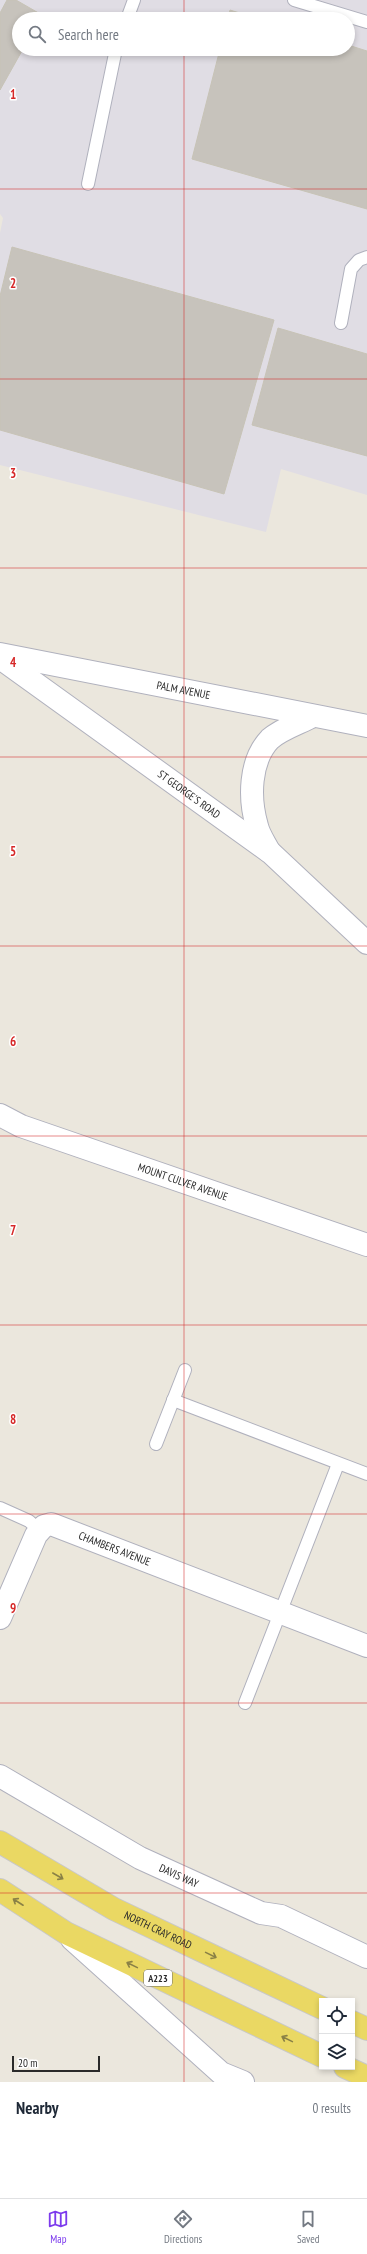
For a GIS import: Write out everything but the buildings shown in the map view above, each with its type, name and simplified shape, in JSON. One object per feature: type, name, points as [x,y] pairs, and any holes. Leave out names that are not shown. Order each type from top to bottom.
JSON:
[{"type":"main road","name":"NORTH CRAY ROAD","points":[[0,1842],[114,1909],[319,2007]]},
{"type":"main road","name":"A223","points":[[0,1890],[66,1933],[319,2055]]},
{"type":"main road","points":[[355,2023],[367,2029]]},
{"type":"main road","points":[[352,2070],[367,2077]]},
{"type":"street","name":"PALM AVENUE","points":[[0,654],[367,726]]},
{"type":"street","name":"ST GEORGE'S ROAD","points":[[0,658],[271,853],[367,943]]},
{"type":"street","points":[[271,853],[257,827],[251,793],[254,771],[261,751],[271,738],[313,716]]},
{"type":"street","name":"MOUNT CULVER AVENUE","points":[[0,1115],[21,1126],[367,1245]]},
{"type":"street","name":"CHAMBERS AVENUE","points":[[39,1530],[44,1526],[57,1526],[280,1611],[367,1646]]},
{"type":"street","points":[[0,1618],[39,1530]]},
{"type":"street","name":"DAVIS WAY","points":[[0,1776],[140,1858],[261,1913],[281,1916],[367,1957]]},
{"type":"street","points":[[66,1933],[221,2073],[244,2082]]},
{"type":"lane","points":[[130,12],[134,0]]},
{"type":"lane","points":[[294,0],[334,12]]},
{"type":"lane","points":[[355,18],[367,22]]},
{"type":"lane","points":[[88,184],[115,56]]},
{"type":"lane","points":[[341,323],[351,269],[359,260],[367,257]]},
{"type":"lane","points":[[156,1444],[185,1370]]},
{"type":"lane","points":[[173,1400],[367,1474]]},
{"type":"lane","points":[[245,1703],[338,1464]]},
{"type":"lane","points":[[0,1508],[29,1521],[39,1530]]},
{"type":"shaded area","points":[[0,0],[367,0],[367,495],[281,469],[266,532],[0,465],[0,233],[3,218],[0,214]]}]
